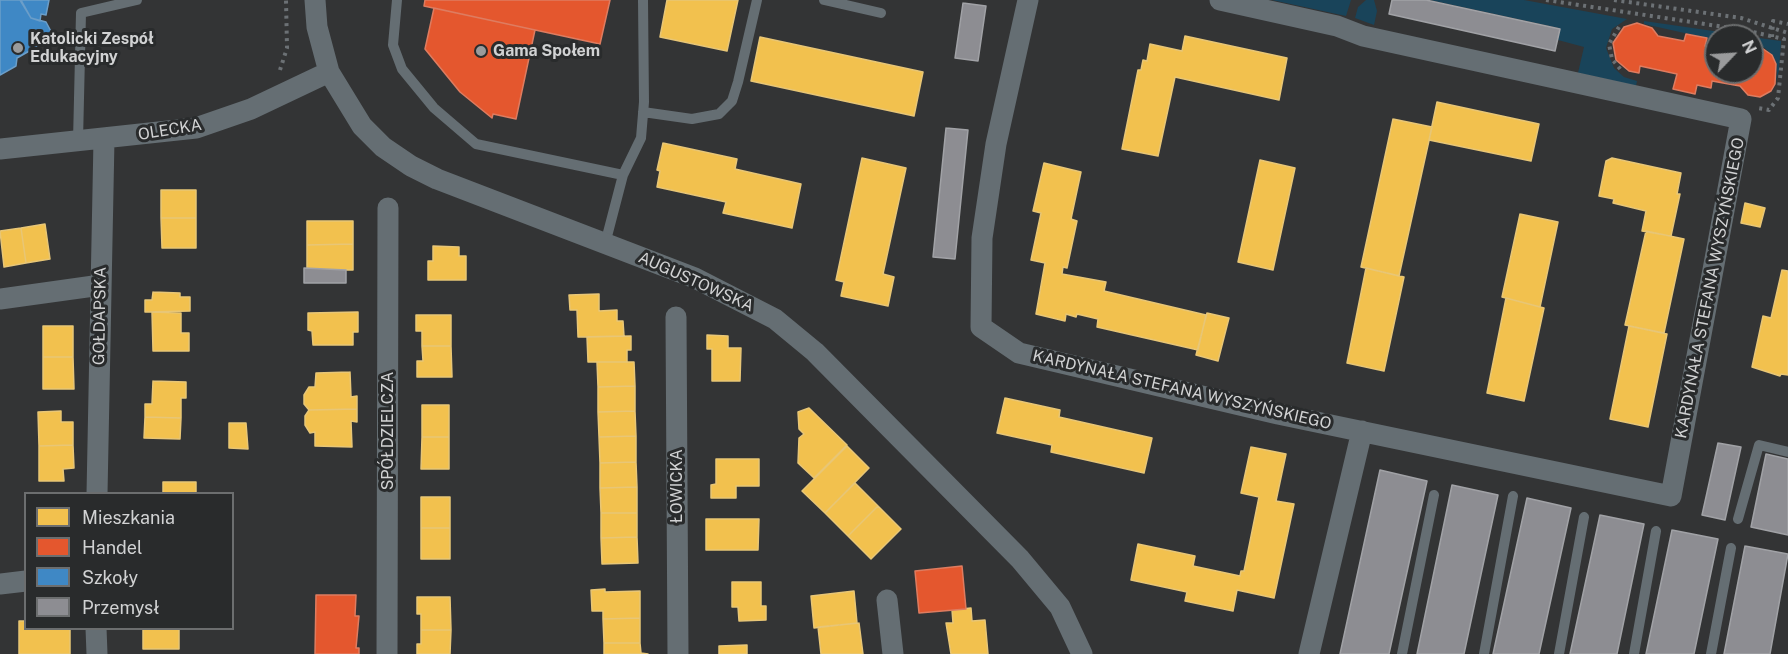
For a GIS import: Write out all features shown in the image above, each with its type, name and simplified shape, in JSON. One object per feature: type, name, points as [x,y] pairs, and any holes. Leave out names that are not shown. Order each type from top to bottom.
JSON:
[{"type":"street","name":"AUGUSTOWSKA","points":[[315,0],[317,27],[329,72],[362,126],[383,147],[411,166],[437,179],[735,296],[775,319],[815,352],[1020,558],[1060,607],[1082,654]]},
{"type":"street","name":"KARDYNAŁA STEFANA WYSZYŃSKIEGO","points":[[1028,0],[996,144],[982,238],[981,327],[1019,353],[1362,431],[1671,496],[1741,119],[1363,36],[1337,26],[1220,0]]},
{"type":"street","name":"OLECKA","points":[[0,149],[196,128],[252,109],[329,72]]},
{"type":"street","name":"GOŁDAPSKA","points":[[97,492],[104,139]]},
{"type":"street","name":"SPÓŁDZIELCZA","points":[[387,654],[388,208]]},
{"type":"street","points":[[0,299],[101,285]]},
{"type":"street","name":"ŁOWICKA","points":[[676,317],[678,654]]},
{"type":"street","points":[[1309,654],[1362,431]]},
{"type":"street","points":[[0,584],[24,582]]},
{"type":"street","points":[[887,600],[892,654]]},
{"type":"street","points":[[96,630],[97,654]]},
{"type":"lane","points":[[78,141],[81,13],[137,0]]},
{"type":"lane","points":[[397,0],[393,45],[402,69],[434,108],[476,144],[623,175]]},
{"type":"lane","points":[[606,244],[623,175],[641,138],[643,0]]},
{"type":"lane","points":[[643,112],[692,118],[719,114],[732,101],[758,0]]},
{"type":"lane","points":[[824,0],[881,13]]},
{"type":"lane","points":[[1738,519],[1759,445],[1788,452]]},
{"type":"lane","points":[[1402,654],[1434,495]]},
{"type":"lane","points":[[1484,654],[1513,496]]},
{"type":"lane","points":[[1559,654],[1584,517]]},
{"type":"lane","points":[[1634,654],[1656,531]]},
{"type":"lane","points":[[1712,654],[1731,548]]},
{"type":"path","points":[[273,75],[280,70],[285,57],[286,0]]},
{"type":"path","points":[[1546,0],[1744,30],[1784,39],[1778,98],[1769,110],[1757,108]]},
{"type":"path","points":[[1614,0],[1741,18],[1788,33]]},
{"type":"path","points":[[1772,37],[1773,21],[1788,24]]},
{"type":"path","points":[[1619,27],[1611,38],[1609,52],[1616,66],[1625,74]]},
{"type":"shaded area","points":[[1272,0],[1351,0],[1346,16]]},
{"type":"shaded area","points":[[1366,0],[1374,0],[1377,11],[1374,25],[1355,18],[1358,7]]},
{"type":"shaded area","points":[[1430,0],[1524,0],[1627,19],[1612,29],[1606,48],[1614,68],[1624,77],[1637,81],[1636,86],[1578,73],[1584,47],[1558,40],[1559,28]]},
{"type":"shaded area","points":[[1644,21],[1704,30],[1704,37],[1644,24]]},
{"type":"shaded area","points":[[1764,39],[1781,41],[1779,71],[1775,84],[1777,73],[1772,55],[1765,48]]},
{"type":"building: Mieszkania","points":[[667,0],[738,0],[727,51],[660,37]]},
{"type":"building: Mieszkania","points":[[1185,36],[1287,58],[1279,100],[1175,77],[1158,156],[1122,149],[1138,70],[1141,70],[1143,60],[1147,61],[1150,44],[1182,51]]},
{"type":"building: Mieszkania","points":[[760,37],[923,72],[914,116],[751,81]]},
{"type":"building: Mieszkania","points":[[1437,102],[1539,124],[1531,161],[1429,140]]},
{"type":"building: Mieszkania","points":[[1393,119],[1432,127],[1399,276],[1361,267]]},
{"type":"building: Mieszkania","points":[[663,143],[737,159],[735,169],[801,184],[792,228],[723,213],[726,202],[657,187],[660,171],[657,170]]},
{"type":"building: Mieszkania","points":[[862,158],[906,168],[883,274],[894,277],[888,306],[841,296],[844,282],[836,280]]},
{"type":"building: Mieszkania","points":[[1612,158],[1681,173],[1677,194],[1680,194],[1671,236],[1642,231],[1646,211],[1613,203],[1614,199],[1599,196],[1606,161]]},
{"type":"building: Mieszkania","points":[[1260,160],[1295,168],[1273,270],[1238,262]]},
{"type":"building: Mieszkania","points":[[1044,163],[1081,172],[1071,219],[1077,221],[1067,268],[1063,267],[1062,274],[1106,282],[1104,291],[1206,315],[1198,350],[1097,327],[1098,319],[1077,314],[1076,317],[1066,314],[1065,321],[1036,314],[1045,263],[1031,260],[1041,213],[1033,211]]},
{"type":"building: Mieszkania","points":[[161,190],[196,190],[196,218],[161,218]]},
{"type":"building: Mieszkania","points":[[1745,203],[1765,208],[1760,227],[1741,223]]},
{"type":"building: Mieszkania","points":[[1520,214],[1558,222],[1540,307],[1502,297]]},
{"type":"building: Mieszkania","points":[[161,218],[196,218],[196,248],[162,248]]},
{"type":"building: Mieszkania","points":[[307,221],[353,221],[353,244],[307,245]]},
{"type":"building: Mieszkania","points":[[45,224],[50,259],[26,263],[21,228]]},
{"type":"building: Mieszkania","points":[[21,228],[26,263],[4,267],[0,231]]},
{"type":"building: Mieszkania","points":[[1646,231],[1684,239],[1664,333],[1625,325]]},
{"type":"building: Mieszkania","points":[[353,244],[353,270],[307,270],[307,245]]},
{"type":"building: Mieszkania","points":[[433,246],[459,247],[459,256],[466,256],[466,280],[428,280],[428,261],[433,261]]},
{"type":"building: Mieszkania","points":[[1366,268],[1404,277],[1384,371],[1347,363]]},
{"type":"building: Mieszkania","points":[[1782,270],[1788,271],[1788,375],[1781,374],[1780,376],[1752,367],[1763,316],[1771,318]]},
{"type":"building: Mieszkania","points":[[153,292],[180,293],[180,297],[190,297],[190,311],[145,312],[145,300],[152,300]]},
{"type":"building: Mieszkania","points":[[599,294],[599,311],[617,310],[617,321],[623,321],[624,336],[578,337],[577,310],[570,310],[569,295]]},
{"type":"building: Mieszkania","points":[[1506,298],[1544,308],[1524,401],[1487,393]]},
{"type":"building: Mieszkania","points":[[152,312],[181,313],[181,333],[189,333],[189,351],[153,351]]},
{"type":"building: Mieszkania","points":[[358,312],[358,332],[353,332],[353,345],[313,345],[312,331],[308,330],[308,313]]},
{"type":"building: Mieszkania","points":[[1207,313],[1229,318],[1218,361],[1196,355]]},
{"type":"building: Mieszkania","points":[[416,315],[451,315],[451,346],[422,346],[422,331],[416,331]]},
{"type":"building: Mieszkania","points":[[43,326],[73,326],[73,357],[43,357]]},
{"type":"building: Mieszkania","points":[[1629,326],[1667,334],[1648,427],[1610,419]]},
{"type":"building: Mieszkania","points":[[707,335],[728,336],[728,348],[741,348],[740,381],[712,381],[712,349],[707,349]]},
{"type":"building: Mieszkania","points":[[631,336],[631,350],[627,350],[627,362],[588,362],[587,337]]},
{"type":"building: Mieszkania","points":[[422,346],[451,346],[452,377],[417,377],[417,361],[423,361]]},
{"type":"building: Mieszkania","points":[[43,357],[73,357],[74,389],[43,389]]},
{"type":"building: Mieszkania","points":[[597,362],[634,362],[635,386],[598,387]]},
{"type":"building: Mieszkania","points":[[350,372],[351,397],[357,396],[357,409],[309,410],[304,404],[304,395],[309,387],[315,387],[316,373]]},
{"type":"building: Mieszkania","points":[[153,381],[186,382],[186,398],[181,398],[181,418],[145,417],[145,404],[152,404]]},
{"type":"building: Mieszkania","points":[[635,386],[635,411],[598,412],[598,387]]},
{"type":"building: Mieszkania","points":[[1005,398],[1060,410],[1059,417],[1152,438],[1144,473],[1051,452],[1052,445],[997,433]]},
{"type":"building: Mieszkania","points":[[422,405],[449,405],[449,437],[422,437]]},
{"type":"building: Mieszkania","points":[[809,408],[847,445],[814,478],[798,463],[799,438],[804,434],[799,429],[798,412]]},
{"type":"building: Mieszkania","points":[[357,409],[357,422],[351,421],[352,447],[315,446],[315,432],[310,433],[305,425],[305,416],[309,410]]},
{"type":"building: Mieszkania","points":[[61,411],[61,422],[73,422],[73,445],[39,446],[38,412]]},
{"type":"building: Mieszkania","points":[[635,411],[636,436],[599,437],[598,412]]},
{"type":"building: Mieszkania","points":[[145,417],[181,418],[180,439],[144,438]]},
{"type":"building: Mieszkania","points":[[229,423],[246,423],[248,449],[229,448]]},
{"type":"building: Mieszkania","points":[[636,436],[636,462],[600,463],[599,437]]},
{"type":"building: Mieszkania","points":[[422,437],[449,437],[449,469],[421,469]]},
{"type":"building: Mieszkania","points":[[73,445],[74,468],[63,469],[64,481],[39,481],[39,446]]},
{"type":"building: Mieszkania","points":[[847,446],[869,468],[825,513],[802,491]]},
{"type":"building: Mieszkania","points":[[1251,447],[1286,454],[1276,501],[1294,504],[1274,598],[1237,590],[1233,611],[1185,601],[1187,592],[1131,580],[1138,544],[1195,556],[1193,566],[1240,576],[1241,571],[1244,571],[1259,497],[1241,493]]},
{"type":"building: Mieszkania","points":[[716,459],[759,459],[759,486],[736,486],[736,498],[711,498],[711,485],[716,484]]},
{"type":"building: Mieszkania","points":[[636,462],[637,487],[600,488],[600,463]]},
{"type":"building: Mieszkania","points":[[163,482],[196,482],[196,492],[163,492]]},
{"type":"building: Mieszkania","points":[[855,483],[878,506],[848,536],[825,513]]},
{"type":"building: Mieszkania","points":[[637,487],[637,513],[601,513],[600,488]]},
{"type":"building: Mieszkania","points":[[421,497],[450,497],[450,528],[421,528]]},
{"type":"building: Mieszkania","points":[[878,506],[901,529],[871,559],[848,536]]},
{"type":"building: Mieszkania","points":[[601,513],[637,513],[637,537],[601,538]]},
{"type":"building: Mieszkania","points":[[706,519],[759,519],[758,550],[706,550]]},
{"type":"building: Mieszkania","points":[[421,528],[450,528],[450,559],[421,559]]},
{"type":"building: Mieszkania","points":[[637,537],[638,563],[602,564],[601,538]]},
{"type":"building: Mieszkania","points":[[732,582],[761,582],[761,606],[766,606],[766,620],[739,621],[738,607],[732,607]]},
{"type":"building: Mieszkania","points":[[605,589],[605,592],[640,591],[640,618],[603,619],[603,611],[592,611],[591,590]]},
{"type":"building: Mieszkania","points":[[854,591],[857,623],[814,628],[811,596]]},
{"type":"building: Mieszkania","points":[[417,597],[450,597],[451,630],[421,630],[421,614],[417,614]]},
{"type":"building: Mieszkania","points":[[971,608],[972,621],[985,620],[988,654],[951,654],[946,623],[953,623],[952,610]]},
{"type":"building: Mieszkania","points":[[640,618],[640,643],[604,643],[603,619]]},
{"type":"building: Mieszkania","points":[[19,621],[24,621],[24,630],[70,630],[70,654],[19,654]]},
{"type":"building: Mieszkania","points":[[859,623],[863,654],[821,654],[818,627]]},
{"type":"building: Mieszkania","points":[[143,630],[179,630],[179,649],[143,649]]},
{"type":"building: Mieszkania","points":[[421,630],[451,630],[450,654],[417,654],[417,644],[421,644]]},
{"type":"building: Mieszkania","points":[[604,643],[640,643],[641,653],[648,654],[604,654]]},
{"type":"building: Mieszkania","points":[[747,645],[747,654],[719,654],[719,646]]},
{"type":"building: Handel","points":[[425,0],[610,0],[600,44],[424,6]]},
{"type":"building: Handel","points":[[434,8],[535,30],[516,119],[493,114],[492,118],[460,92],[425,49]]},
{"type":"building: Handel","points":[[1637,23],[1652,28],[1658,36],[1684,41],[1686,34],[1704,37],[1704,84],[1712,84],[1711,88],[1697,85],[1695,94],[1673,89],[1677,74],[1640,66],[1639,73],[1629,71],[1616,60],[1613,43],[1624,27]]},
{"type":"building: Handel","points":[[1764,50],[1772,55],[1776,64],[1775,84],[1771,91],[1760,97],[1748,95],[1740,86],[1729,84],[1764,84]]},
{"type":"building: Handel","points":[[962,566],[966,609],[919,613],[915,571]]},
{"type":"building: Handel","points":[[316,595],[356,595],[355,616],[359,616],[356,648],[359,648],[359,654],[315,654]]},
{"type":"building: Szkoły","name":"Katolicki Zespół Edukacyjny","points":[[0,0],[20,0],[31,18],[46,22],[54,37],[17,58],[16,66],[0,75]]},
{"type":"building: Szkoły","points":[[21,0],[49,0],[46,15],[41,14],[40,21],[31,18]]},
{"type":"building: Przemysł","points":[[1392,0],[1426,0],[1560,29],[1555,51],[1389,14]]},
{"type":"building: Przemysł","points":[[963,3],[986,6],[978,61],[955,58]]},
{"type":"building: Przemysł","points":[[946,128],[968,130],[955,259],[933,257]]},
{"type":"building: Przemysł","points":[[304,268],[346,270],[346,283],[304,283]]},
{"type":"building: Przemysł","points":[[1718,443],[1741,447],[1725,520],[1702,515]]},
{"type":"building: Przemysł","points":[[1766,454],[1788,459],[1788,535],[1751,527]]},
{"type":"building: Przemysł","points":[[1380,470],[1427,481],[1389,654],[1340,654]]},
{"type":"building: Przemysł","points":[[1452,485],[1498,495],[1464,654],[1417,654]]},
{"type":"building: Przemysł","points":[[1527,498],[1571,508],[1539,654],[1493,654]]},
{"type":"building: Przemysł","points":[[1600,515],[1644,524],[1617,654],[1570,654]]},
{"type":"building: Przemysł","points":[[1672,530],[1718,539],[1694,654],[1646,654]]},
{"type":"building: Przemysł","points":[[1745,546],[1788,554],[1770,654],[1724,654]]},
{"type":"place","name":"Katolicki Zespół Edukacyjny","points":[[18,48]]},
{"type":"place","name":"Gama Społem","points":[[481,51]]}]
